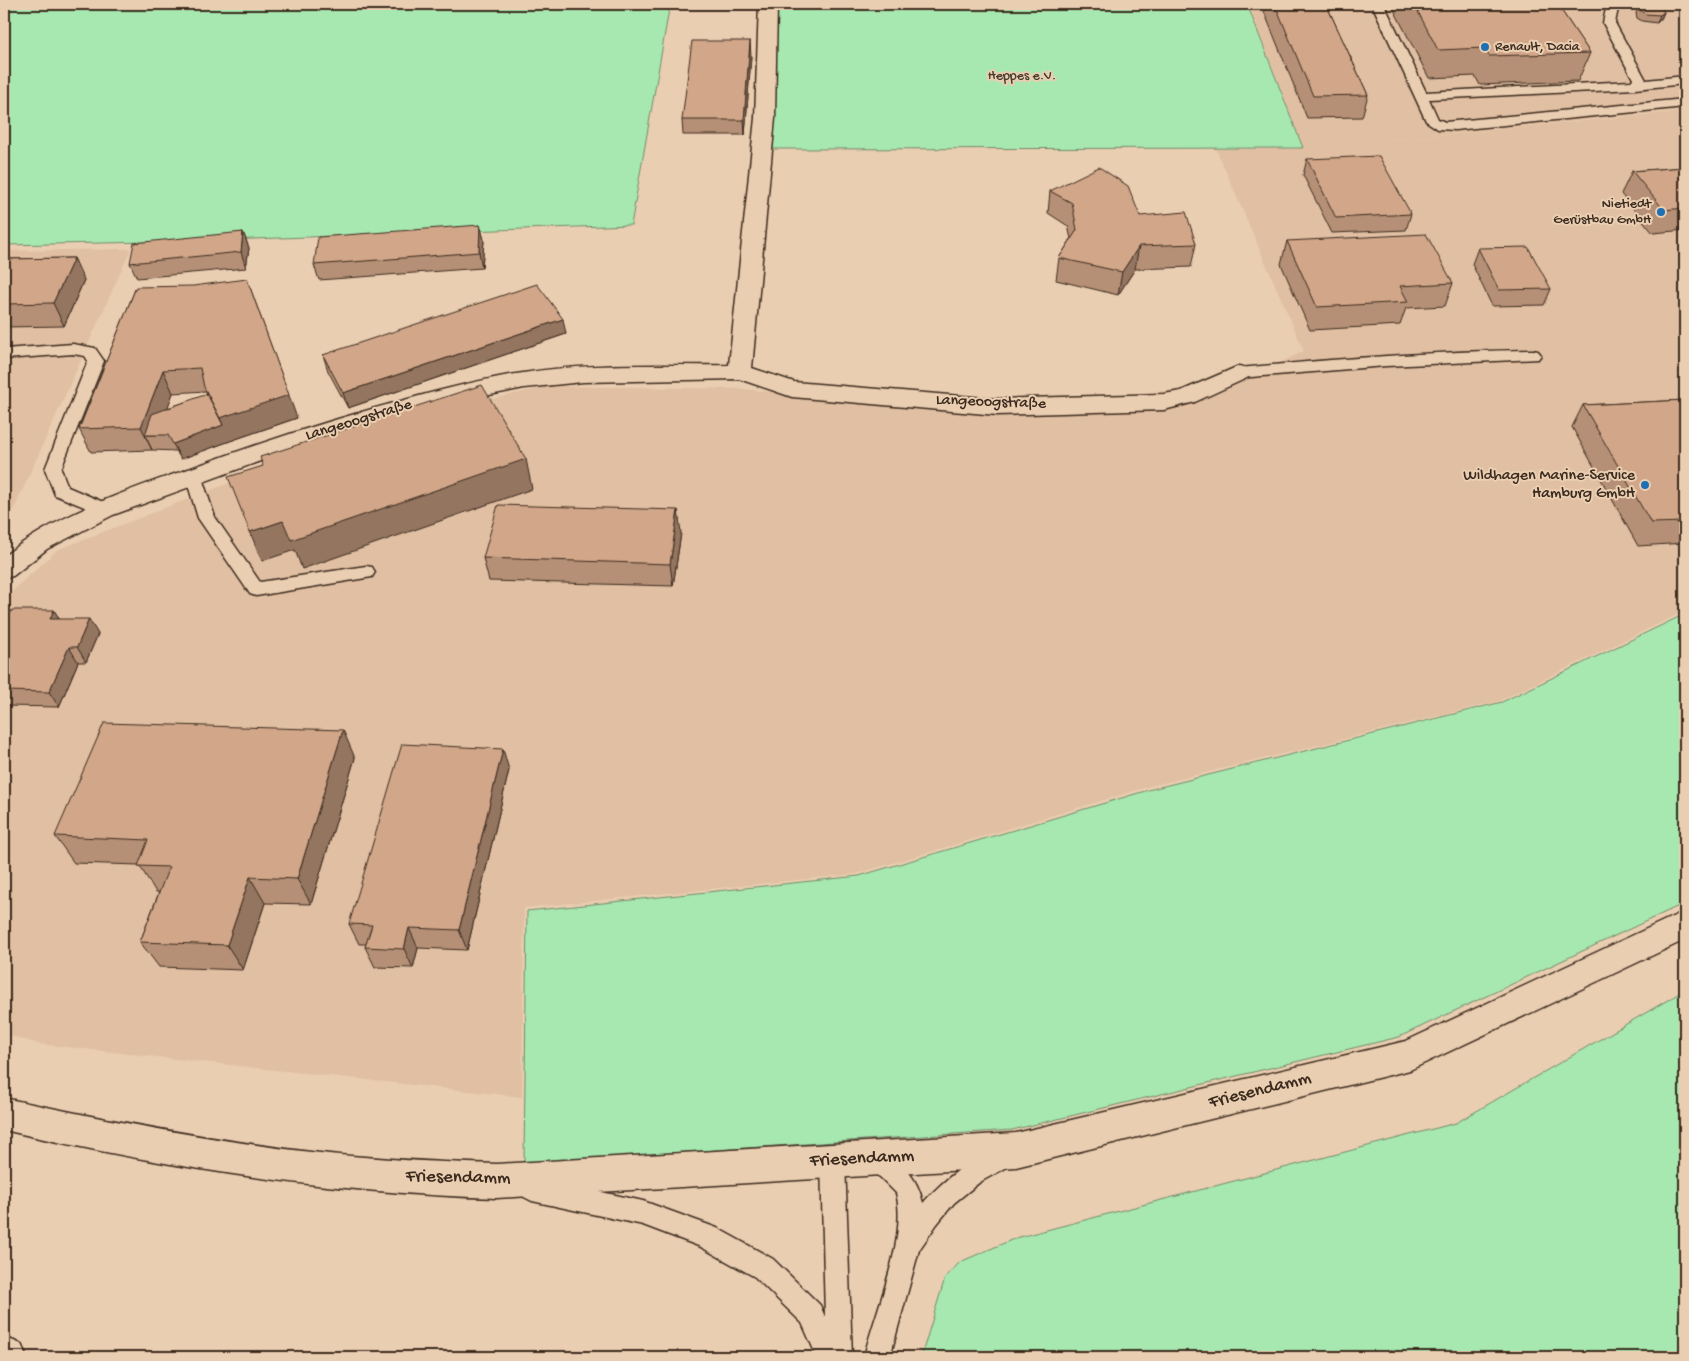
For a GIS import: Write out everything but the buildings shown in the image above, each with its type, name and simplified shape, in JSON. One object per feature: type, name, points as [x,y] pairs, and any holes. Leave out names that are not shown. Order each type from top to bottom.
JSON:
[{"type":"street","points":[[740,372],[764,118],[768,4]]},
{"type":"street","name":"Langeoogstraße","points":[[4,569],[38,543],[104,508],[193,475],[264,450],[376,415],[460,392],[524,380],[583,375],[740,372],[792,389],[997,407],[1164,402],[1187,397],[1239,373]]},
{"type":"street","name":"Friesendamm","points":[[4,1114],[202,1153],[332,1171],[413,1178],[497,1181],[1016,1150],[1410,1055],[1685,925]]},
{"type":"street","points":[[4,1356],[8,1357]]},
{"type":"lane","points":[[1378,4],[1433,121],[1443,126],[1685,103]]},
{"type":"lane","points":[[1613,4],[1609,22],[1640,79],[1635,85]]},
{"type":"lane","points":[[1421,96],[1635,85],[1685,80]]},
{"type":"lane","points":[[4,354],[73,350],[90,352],[96,361],[53,469],[61,491],[104,508]]},
{"type":"lane","points":[[1239,373],[1387,359],[1464,355],[1533,355]]},
{"type":"lane","points":[[193,475],[207,518],[256,589],[366,572]]},
{"type":"lane","points":[[908,1245],[928,1215],[946,1195],[972,1174],[1016,1150]]},
{"type":"lane","points":[[867,1158],[892,1169],[906,1184],[912,1207],[908,1245],[876,1357]]},
{"type":"lane","points":[[833,1161],[839,1357]]},
{"type":"lane","points":[[497,1181],[642,1213],[708,1236],[764,1268],[811,1314],[830,1357]]},
{"type":"shaded area","points":[[1248,4],[1685,4],[1685,110],[1341,145],[1685,111],[1685,611],[1499,701],[1151,786],[856,874],[524,908],[522,1097],[39,1044],[4,1034],[4,599],[57,550],[335,442],[434,412],[549,386],[744,389],[897,406],[992,406],[1175,390],[1245,380],[1304,351],[1216,149],[1304,149]]},
{"type":"shaded area","points":[[131,249],[4,531],[4,251]]},
{"type":"green space","points":[[4,4],[670,4],[631,225],[199,241],[4,245]]},
{"type":"green space","name":"Heppes e.V.","points":[[771,4],[1247,4],[1303,148],[768,149]]},
{"type":"green space","points":[[1685,614],[1685,903],[1399,1037],[1012,1130],[524,1163],[527,911],[859,876],[1152,789],[1502,702]]},
{"type":"green space","points":[[1685,990],[1685,1357],[921,1357],[945,1278],[960,1262],[1016,1238],[1456,1123]]},
{"type":"place","name":"Renault, Dacia","points":[[1485,47]]},
{"type":"place","name":"Nietiedt Gerüstbau GmbH","points":[[1661,212]]},
{"type":"place","name":"Wildhagen Marine-Service Hamburg GmbH","points":[[1645,485]]}]
